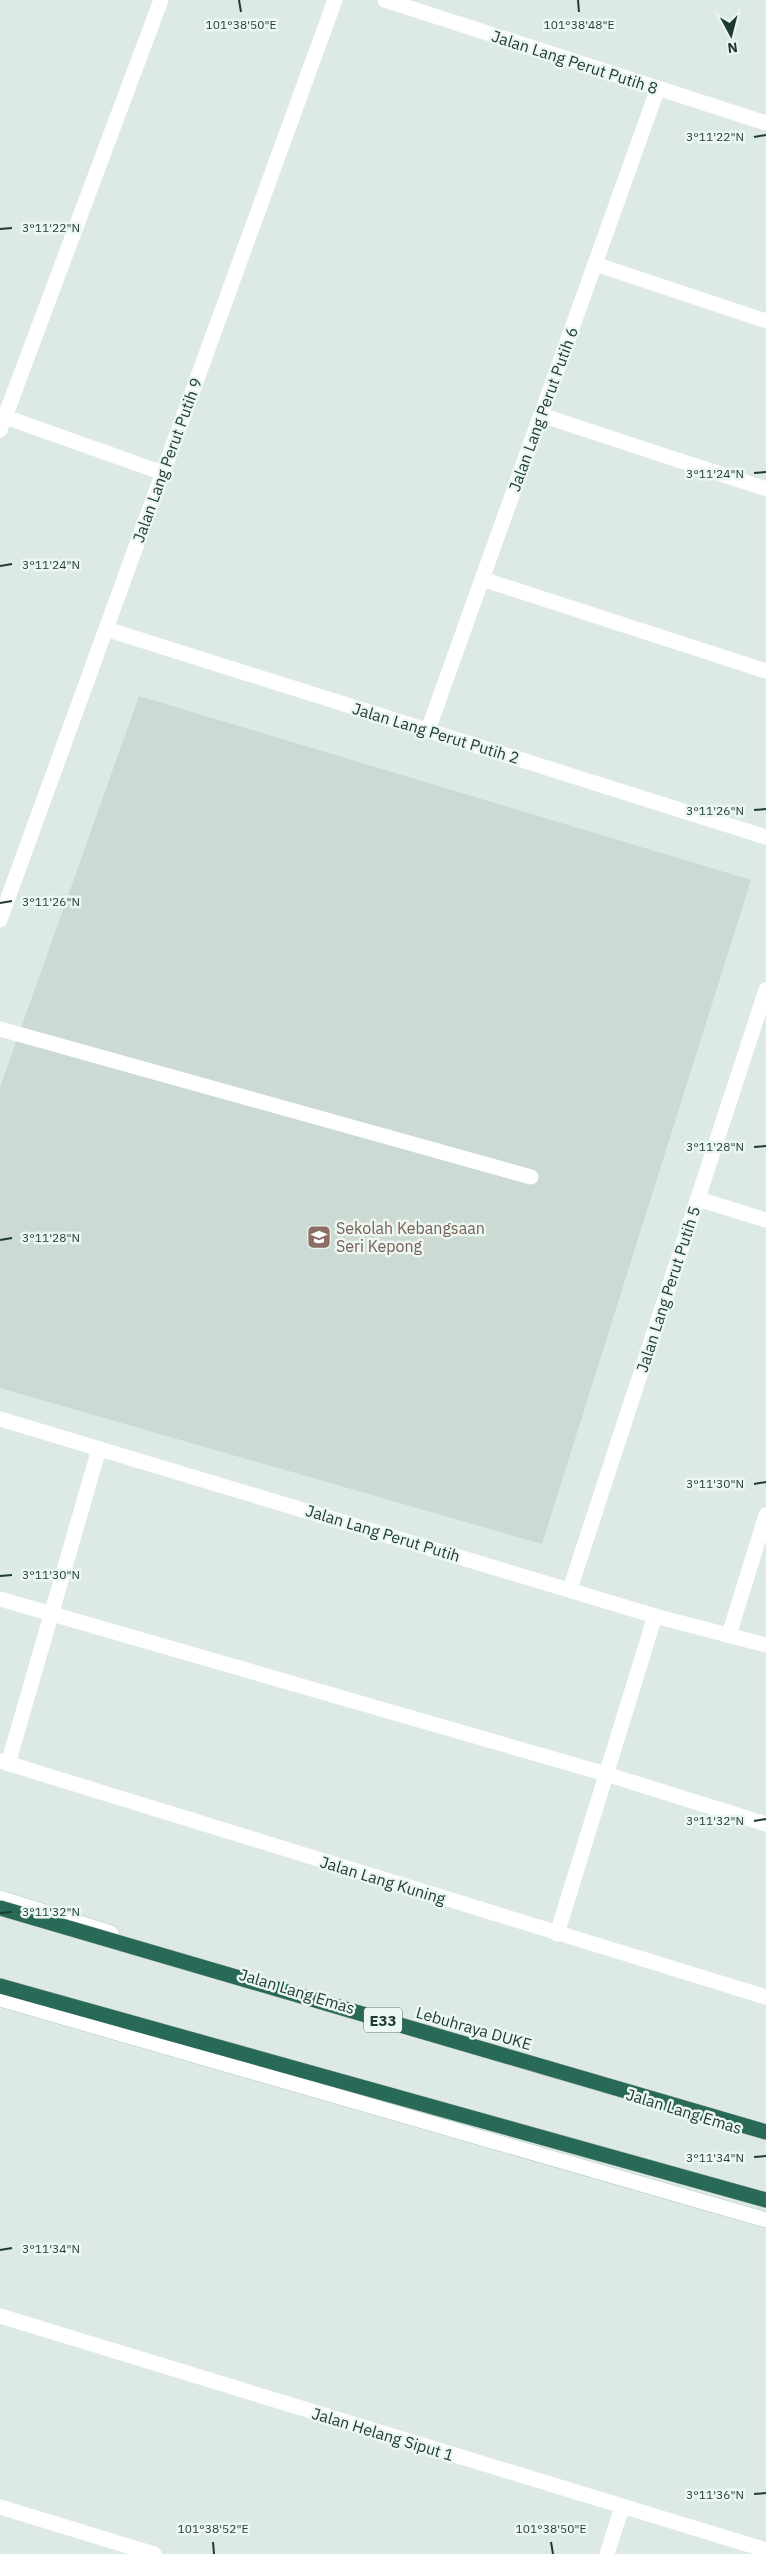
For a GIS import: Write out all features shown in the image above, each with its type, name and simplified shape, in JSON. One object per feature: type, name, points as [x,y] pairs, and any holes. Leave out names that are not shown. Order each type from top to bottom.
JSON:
[{"type":"highway","name":"Lebuhraya DUKE","points":[[0,1908],[766,2132]]},
{"type":"highway","points":[[0,1986],[766,2200]]},
{"type":"street","points":[[161,0],[2,421],[163,473]]},
{"type":"street","name":"Jalan Lang Perut Putih 9","points":[[0,920],[6,887],[106,629],[334,0]]},
{"type":"street","name":"Jalan Lang Perut Putih 8","points":[[385,0],[766,123]]},
{"type":"street","name":"Jalan Lang Perut Putih 6","points":[[428,730],[658,88]]},
{"type":"street","points":[[595,264],[766,321]]},
{"type":"street","points":[[541,415],[766,489]]},
{"type":"street","points":[[482,580],[766,671]]},
{"type":"street","name":"Jalan Lang Perut Putih 2","points":[[106,629],[766,836]]},
{"type":"street","name":"Jalan Lang Perut Putih 5","points":[[570,1589],[766,990]]},
{"type":"street","points":[[0,1029],[531,1177]]},
{"type":"street","points":[[698,1199],[766,1220]]},
{"type":"street","name":"Jalan Lang Perut Putih","points":[[0,1419],[655,1616],[766,1645]]},
{"type":"street","points":[[4,1762],[51,1614],[99,1449]]},
{"type":"street","points":[[729,1635],[766,1515]]},
{"type":"street","points":[[0,1599],[606,1774],[766,1824]]},
{"type":"street","points":[[557,1934],[655,1616]]},
{"type":"street","name":"Jalan Lang Kuning","points":[[4,1762],[766,1997]]},
{"type":"street","name":"Jalan Lang Emas","points":[[0,1898],[766,2137]]},
{"type":"street","points":[[0,1999],[766,2220]]},
{"type":"street","name":"Jalan Helang Siput 1","points":[[0,2316],[766,2550]]},
{"type":"street","points":[[0,2507],[154,2554]]},
{"type":"street","points":[[607,2554],[622,2507]]},
{"type":"shaded area","name":"Sekolah Kebangsaan Seri Kepong","points":[[139,696],[751,880],[542,1544],[0,1388],[0,1087]]},
{"type":"place","name":"Sekolah Kebangsaan Seri Kepong","points":[[319,1237]]}]
